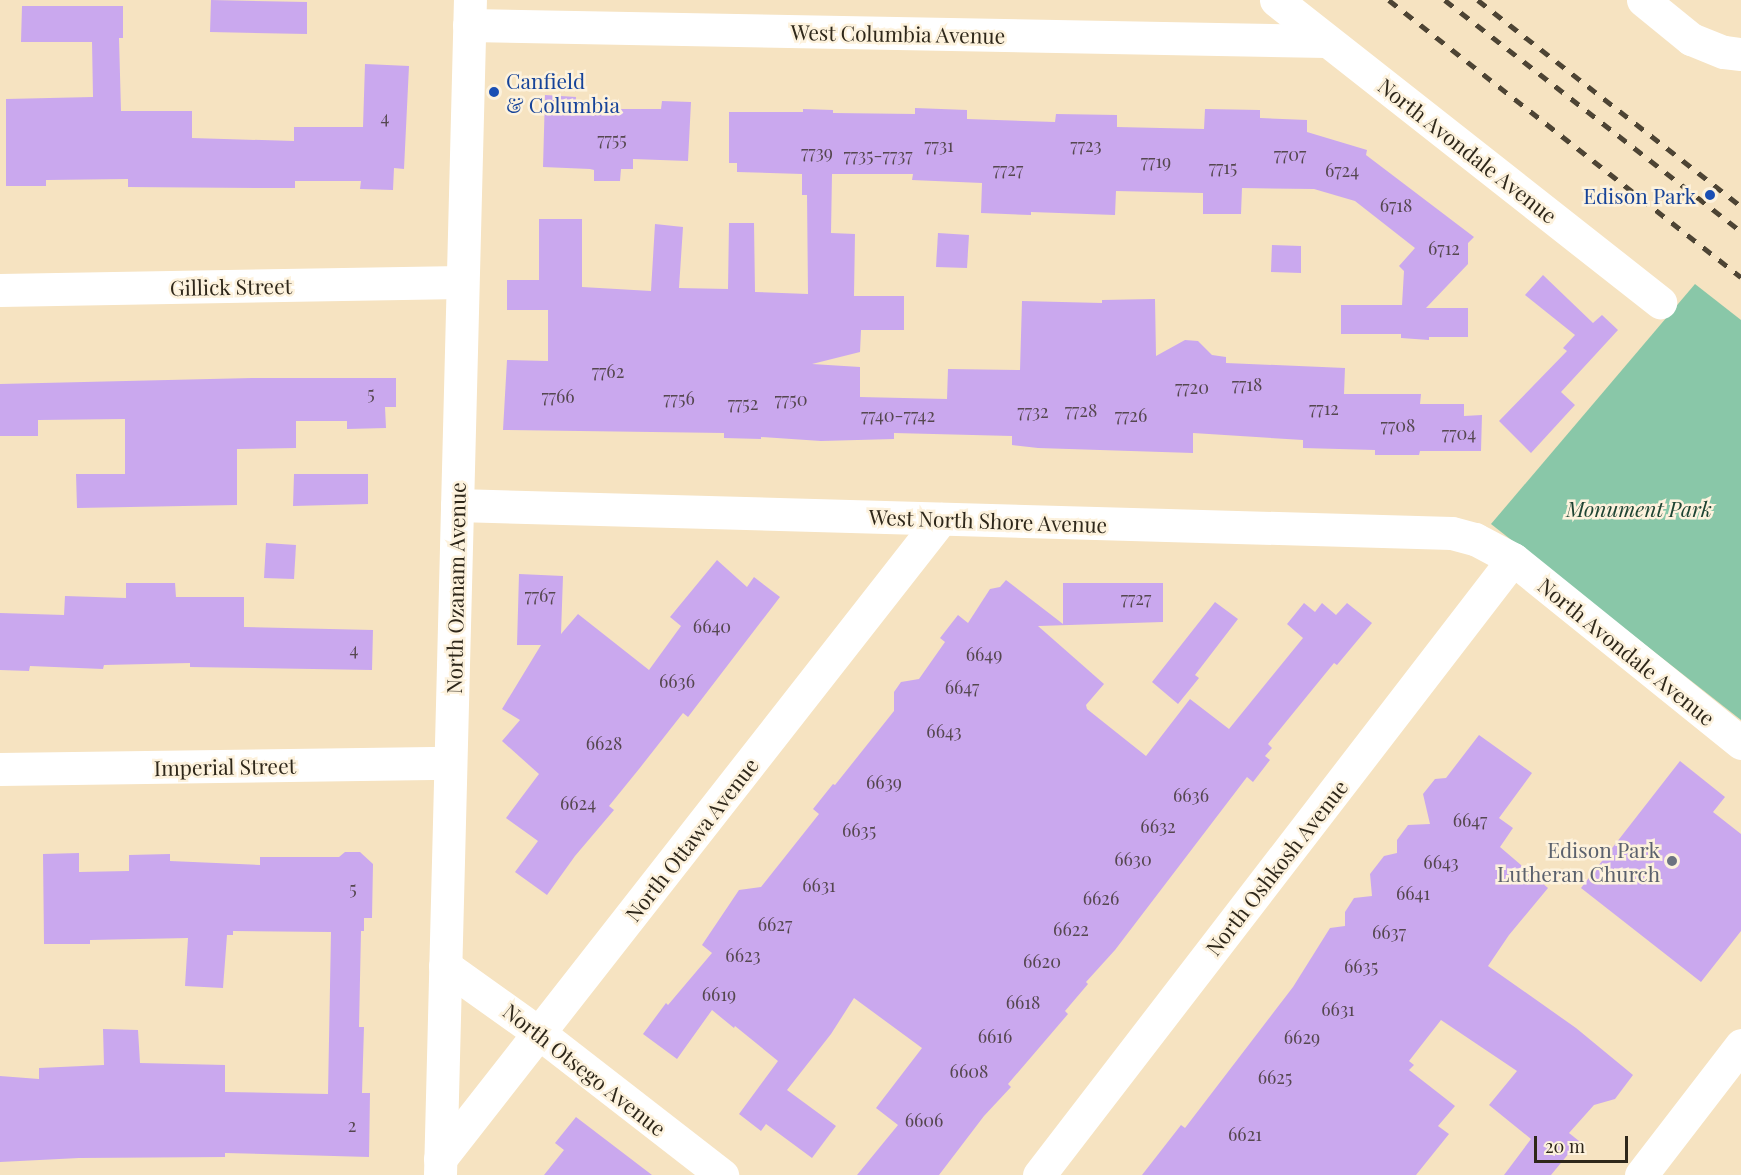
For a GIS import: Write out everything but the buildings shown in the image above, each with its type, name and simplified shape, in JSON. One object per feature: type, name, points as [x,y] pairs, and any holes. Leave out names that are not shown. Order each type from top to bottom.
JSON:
[{"type":"street","name":"North Avondale Avenue","points":[[1276,0],[1660,302]]},
{"type":"street","points":[[1643,0],[1691,39],[1724,52],[1741,54]]},
{"type":"street","name":"West Columbia Avenue","points":[[469,13],[1328,41]]},
{"type":"street","name":"North Ozanam Avenue","points":[[440,1167],[469,13]]},
{"type":"street","name":"Gillick Street","points":[[0,290],[462,282]]},
{"type":"street","name":"West North Shore Avenue","points":[[457,505],[1452,533],[1475,539],[1513,559]]},
{"type":"street","name":"North Ottawa Avenue","points":[[440,1167],[539,1033],[941,519]]},
{"type":"street","name":"North Avondale Avenue","points":[[1513,559],[1741,743]]},
{"type":"street","name":"North Oshkosh Avenue","points":[[1039,1175],[1513,559]]},
{"type":"street","name":"Imperial Street","points":[[0,769],[450,763]]},
{"type":"street","name":"North Otsego Avenue","points":[[445,966],[539,1033],[722,1175]]},
{"type":"street","points":[[1641,1175],[1741,1045]]},
{"type":"green space","name":"Monument Park","points":[[1695,284],[1741,320],[1741,720],[1491,524]]},
{"type":"railway","points":[[1389,0],[1741,277]]},
{"type":"railway","points":[[1445,0],[1741,231]]},
{"type":"railway","points":[[1478,0],[1741,206]]},
{"type":"place","name":"Canfield & Columbia","points":[[494,92]]},
{"type":"place","name":"Edison Park","points":[[1710,195]]},
{"type":"place","name":"Edison Park Lutheran Church","points":[[1672,861]]}]
